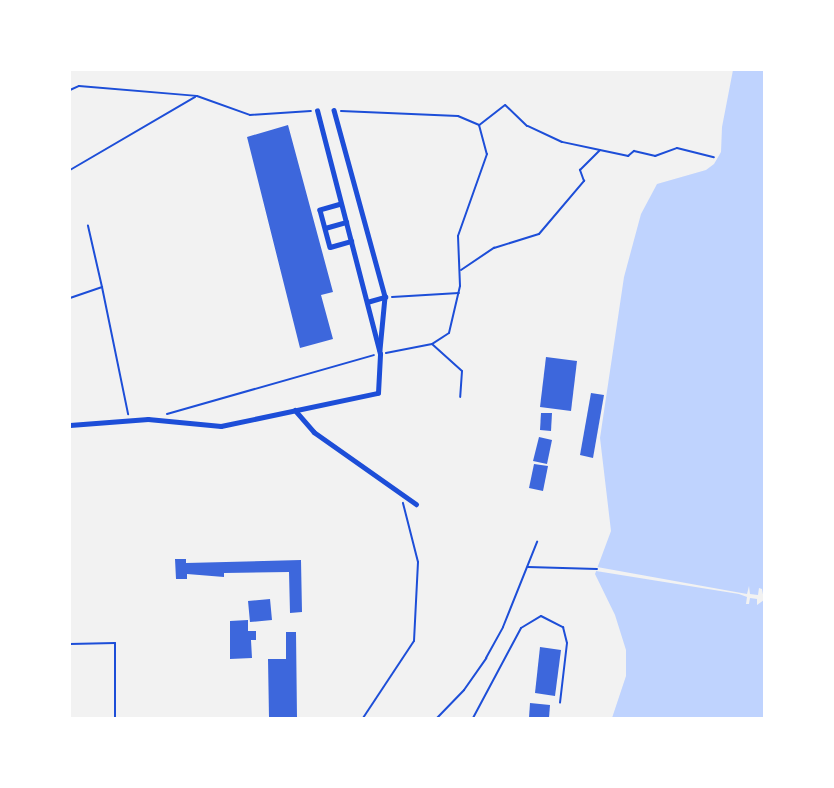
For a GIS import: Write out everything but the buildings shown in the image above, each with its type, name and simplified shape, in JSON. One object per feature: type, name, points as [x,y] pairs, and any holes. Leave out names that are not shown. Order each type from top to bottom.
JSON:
[{"type":"street","points":[[70,425],[148,419],[221,426],[378,393],[385,297],[334,110]]},
{"type":"street","points":[[317,111],[380,354]]},
{"type":"street","points":[[341,204],[320,210],[330,247],[351,241]]},
{"type":"street","points":[[325,228],[346,222]]},
{"type":"street","points":[[367,302],[385,297]]},
{"type":"street","points":[[295,410],[314,432],[416,504]]},
{"type":"lane","points":[[437,718],[464,690],[486,658],[503,627],[537,542]]},
{"type":"lane","points":[[528,567],[597,569]]},
{"type":"lane","points":[[473,718],[521,628],[541,616],[563,627],[567,643],[560,703]]},
{"type":"lane","points":[[70,644],[115,643],[115,718]]},
{"type":"path","points":[[70,90],[79,86],[197,96],[250,115],[288,110],[317,111]]},
{"type":"path","points":[[70,170],[197,96]]},
{"type":"path","points":[[479,125],[505,105],[527,126],[562,142],[628,156],[634,151],[655,156],[677,148],[714,157]]},
{"type":"path","points":[[334,110],[458,116],[479,125]]},
{"type":"path","points":[[166,414],[380,354],[432,344],[449,333],[459,293],[458,236],[487,154],[479,125]]},
{"type":"path","points":[[460,271],[494,248],[539,234],[584,181],[580,170],[600,150]]},
{"type":"path","points":[[88,226],[127,403]]},
{"type":"path","points":[[70,298],[102,286]]},
{"type":"path","points":[[385,297],[406,298],[459,293]]},
{"type":"path","points":[[432,344],[462,371],[460,397]]},
{"type":"path","points":[[362,718],[414,641],[418,562],[400,492]]},
{"type":"water","points":[[733,70],[764,70],[764,718],[612,718],[626,676],[626,650],[615,615],[595,574],[611,531],[600,438],[624,277],[641,214],[657,184],[706,170],[714,164],[721,152],[722,127]]},
{"type":"pier","points":[[597,567],[747,594],[749,586],[750,594],[758,595],[759,588],[762,589],[764,600],[757,605],[757,599],[750,598],[749,604],[746,604],[747,597],[739,594],[596,571]]}]
